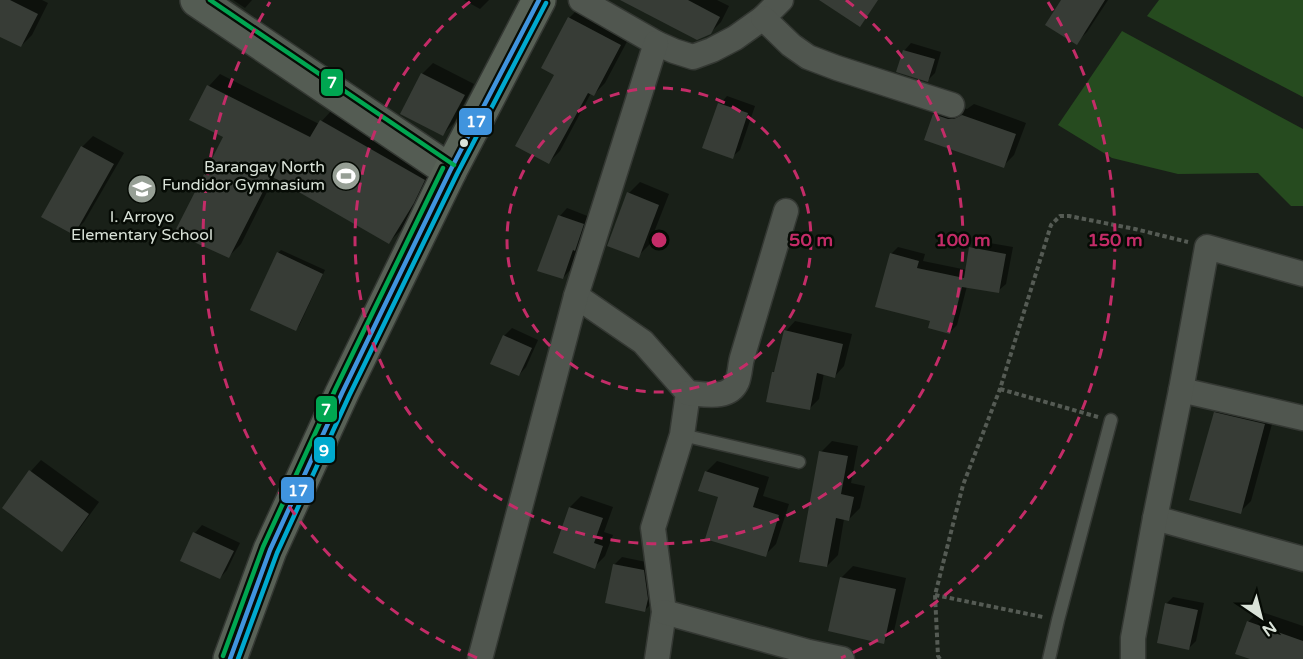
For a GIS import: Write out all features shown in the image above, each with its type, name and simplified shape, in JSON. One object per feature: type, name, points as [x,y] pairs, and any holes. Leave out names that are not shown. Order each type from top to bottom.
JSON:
[{"type":"main road","points":[[230,659],[270,550],[342,393],[450,171],[538,0]]},
{"type":"street","points":[[197,0],[450,171]]},
{"type":"street","points":[[581,0],[656,43],[693,57],[735,38],[763,18],[781,0]]},
{"type":"street","points":[[763,18],[791,45],[808,57],[952,105]]},
{"type":"street","points":[[480,659],[576,296],[656,43]]},
{"type":"street","points":[[576,296],[643,342],[688,393],[721,395],[732,388],[736,382],[786,211]]},
{"type":"street","points":[[1134,659],[1133,638],[1207,247],[1303,274]]},
{"type":"street","points":[[1181,390],[1303,418]]},
{"type":"street","points":[[657,659],[664,612],[653,528],[682,435],[688,393]]},
{"type":"street","points":[[1155,518],[1303,559]]},
{"type":"street","points":[[664,612],[842,659]]},
{"type":"lane","points":[[1049,659],[1111,420]]},
{"type":"lane","points":[[682,435],[799,462]]},
{"type":"path","points":[[940,659],[935,595],[963,485],[1000,389],[1051,225],[1060,216],[1069,216],[1207,247]]},
{"type":"path","points":[[1000,389],[1111,420]]},
{"type":"path","points":[[935,595],[1058,620]]},
{"type":"shaded area","points":[[1159,0],[1303,0],[1303,97],[1147,16]]},
{"type":"shaded area","points":[[1122,31],[1303,129],[1303,206],[1291,206],[1258,173],[1178,174],[1112,158],[1058,125]]},
{"type":"building","points":[[0,0],[10,0],[38,14],[21,47],[0,37]]},
{"type":"building","points":[[620,0],[688,0],[720,17],[711,34],[697,40]]},
{"type":"building","points":[[819,0],[878,0],[860,27]]},
{"type":"building","points":[[1061,0],[1105,0],[1077,45],[1045,25]]},
{"type":"building","points":[[568,17],[621,45],[594,96],[588,93],[549,164],[515,146],[554,75],[541,68]]},
{"type":"building","points":[[903,50],[935,59],[928,82],[896,72]]},
{"type":"building","points":[[421,73],[465,95],[443,136],[400,114]]},
{"type":"building","points":[[207,85],[310,137],[320,120],[425,180],[389,244],[271,176],[229,258],[174,233],[223,137],[189,120]]},
{"type":"building","points":[[718,103],[748,113],[733,159],[702,148]]},
{"type":"building","points":[[933,114],[948,119],[962,115],[1016,134],[1004,168],[924,140]]},
{"type":"building","points":[[81,146],[114,164],[74,235],[41,217]]},
{"type":"building","points":[[627,192],[659,205],[639,258],[607,246]]},
{"type":"building","points":[[558,215],[584,224],[563,279],[537,271]]},
{"type":"building","points":[[969,247],[1006,254],[999,293],[962,287],[950,334],[928,328],[930,321],[875,307],[890,253],[919,261],[917,268],[964,278]]},
{"type":"building","points":[[277,252],[323,274],[296,331],[250,310]]},
{"type":"building","points":[[784,330],[843,344],[835,378],[817,373],[810,410],[766,402]]},
{"type":"building","points":[[503,335],[532,348],[519,376],[490,364]]},
{"type":"building","points":[[1214,412],[1265,424],[1241,514],[1189,500]]},
{"type":"building","points":[[819,451],[848,456],[841,494],[854,497],[849,521],[836,518],[827,567],[799,562]]},
{"type":"building","points":[[29,470],[89,514],[62,552],[2,508]]},
{"type":"building","points":[[705,471],[759,488],[753,507],[779,515],[766,557],[705,539],[718,497],[698,491]]},
{"type":"building","points":[[569,507],[603,518],[594,543],[603,546],[595,569],[553,553]]},
{"type":"building","points":[[193,532],[234,551],[220,579],[180,561]]},
{"type":"building","points":[[613,564],[644,570],[648,599],[645,612],[605,603]]},
{"type":"building","points":[[840,577],[896,589],[884,644],[828,631]]},
{"type":"building","points":[[1165,603],[1198,610],[1189,650],[1157,643]]},
{"type":"building","points":[[1247,621],[1303,641],[1303,659],[1250,659],[1235,654]]},
{"type":"transit line","name":"7","points":[[210,0],[454,165]]},
{"type":"transit line","name":"17","points":[[230,659],[270,550],[342,393],[450,171],[539,0]]},
{"type":"transit line","name":"9","points":[[238,659],[277,553],[349,396],[457,174],[546,3]]},
{"type":"transit line","name":"7","points":[[223,656],[263,547],[335,390],[443,168]]},
{"type":"place","name":"Barangay North Fundidor Gymnasium","points":[[346,176]]},
{"type":"place","name":"I. Arroyo Elementary School","points":[[142,189]]}]
